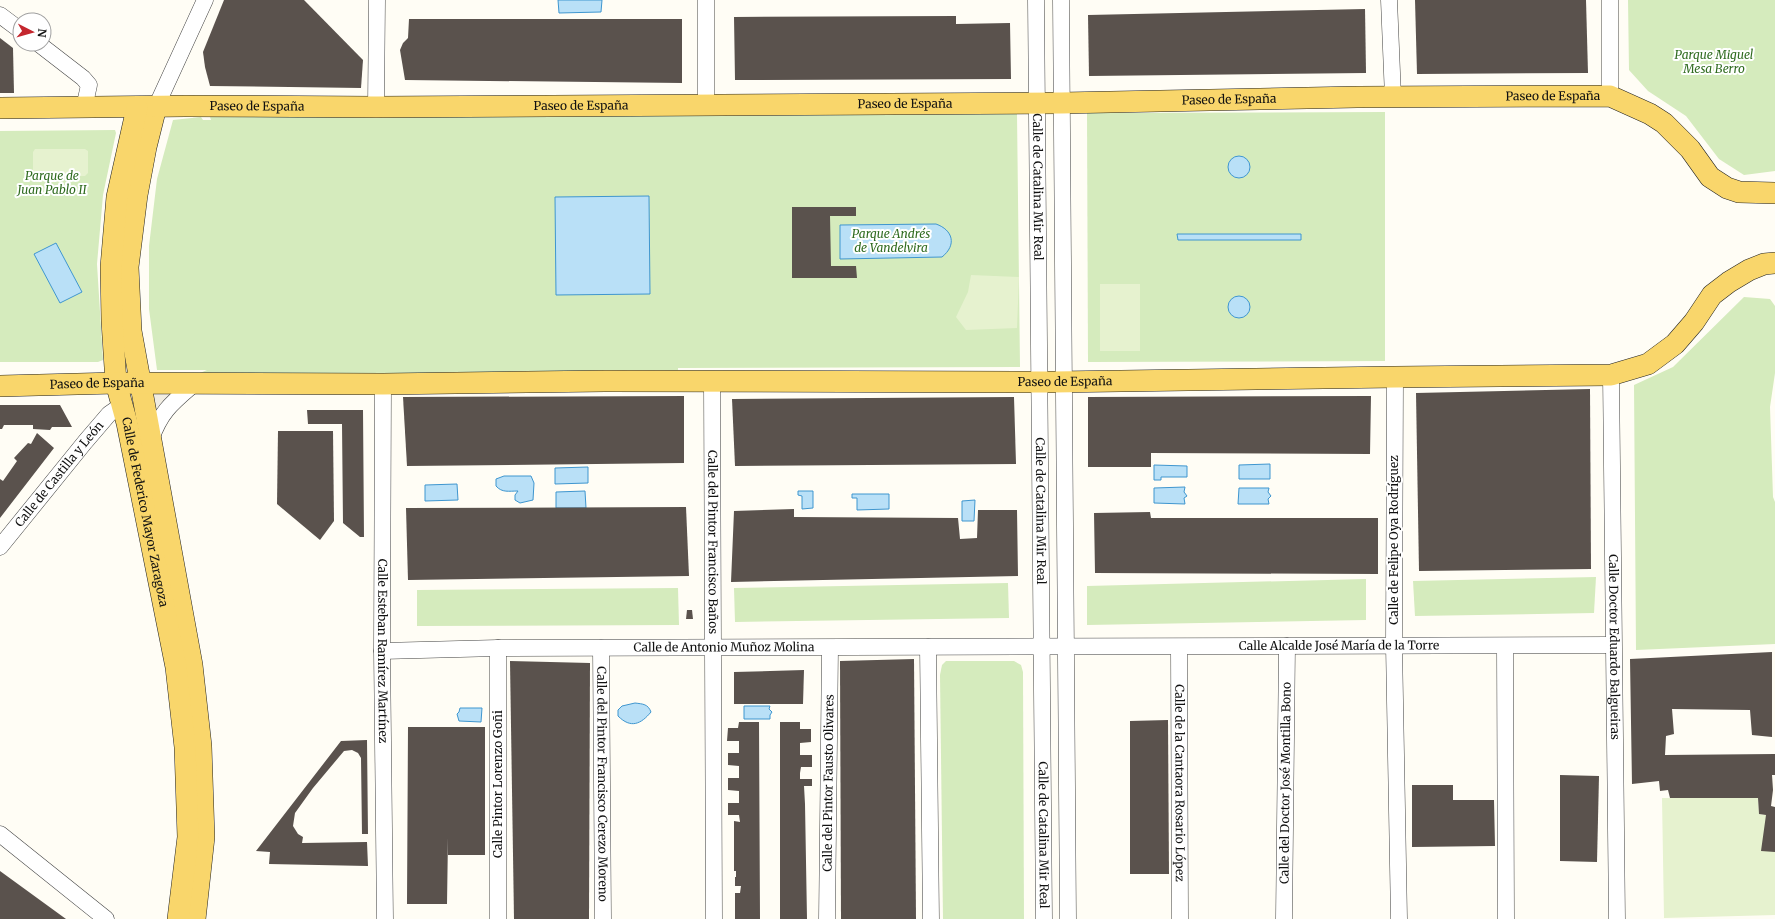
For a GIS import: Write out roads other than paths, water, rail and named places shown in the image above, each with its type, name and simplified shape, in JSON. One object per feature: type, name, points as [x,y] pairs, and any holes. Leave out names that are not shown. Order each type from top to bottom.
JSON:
[{"type":"main road","name":"Paseo de España","points":[[0,108],[1061,103],[1393,97],[1610,96],[1650,114],[1664,123],[1690,149],[1710,177],[1727,188],[1739,192],[1775,193]]},
{"type":"main road","name":"Calle de Federico Mayor Zaragoza","points":[[146,108],[117,197],[111,267],[116,383],[127,423],[176,668],[185,747],[188,836],[178,919]]},
{"type":"main road","name":"Calle de Federico Mayor Zaragoza","points":[[146,108],[146,146],[137,195],[128,267],[131,331],[192,665],[201,746],[204,837],[195,919]]},
{"type":"main road","name":"Paseo de España","points":[[0,386],[116,383],[383,384],[605,381],[1040,382],[1395,377],[1611,376],[1648,364],[1675,344],[1694,322],[1712,295],[1729,282],[1749,270],[1764,264],[1775,262]]},
{"type":"street","points":[[146,108],[205,0]]},
{"type":"street","points":[[376,107],[377,0]]},
{"type":"street","points":[[706,0],[706,104]]},
{"type":"street","name":"Calle de Catalina Mir Real","points":[[1036,0],[1044,919]]},
{"type":"street","name":"Calle de Catalina Mir Real","points":[[1061,0],[1068,919]]},
{"type":"street","points":[[1389,0],[1393,97]]},
{"type":"street","points":[[1610,0],[1610,96]]},
{"type":"street","points":[[0,15],[12,24]]},
{"type":"street","points":[[49,52],[83,78],[89,85],[84,108]]},
{"type":"street","name":"Calle Doctor Eduardo Balgueiras","points":[[1611,376],[1617,919]]},
{"type":"street","name":"Calle de Felipe Oya Rodríguez","points":[[1395,377],[1394,646],[1399,919]]},
{"type":"street","name":"Calle del Pintor Francisco Baños","points":[[712,381],[714,919]]},
{"type":"street","points":[[151,439],[157,422],[166,408],[194,384]]},
{"type":"street","name":"Calle Esteban Ramírez Martínez","points":[[383,384],[382,650],[385,919]]},
{"type":"street","name":"Calle de Castilla y León","points":[[0,547],[84,442],[109,414],[122,405]]},
{"type":"street","name":"Calle Alcalde José María de la Torre","points":[[1066,647],[1613,645]]},
{"type":"street","name":"Calle del Doctor José Montilla Bono","points":[[1284,919],[1286,646]]},
{"type":"street","points":[[1505,646],[1506,919]]},
{"type":"street","points":[[928,647],[931,919]]},
{"type":"street","name":"Calle de Antonio Muñoz Molina","points":[[382,650],[498,648],[1066,647]]},
{"type":"street","name":"Calle de la Cantaora Rosario López","points":[[1179,647],[1180,919]]},
{"type":"street","name":"Calle Pintor Lorenzo Goñi","points":[[498,648],[498,919]]},
{"type":"street","name":"Calle del Pintor Francisco Cerezo Moreno","points":[[601,648],[603,919]]},
{"type":"street","name":"Calle del Pintor Fausto Olivares","points":[[827,919],[830,648]]},
{"type":"street","points":[[0,834],[106,919]]},
{"type":"water","points":[[558,0],[602,0],[601,12],[559,13]]},
{"type":"water","points":[[1239,156],[1247,159],[1250,167],[1247,175],[1239,178],[1231,175],[1228,167],[1231,159]]},
{"type":"water","points":[[649,196],[650,294],[556,295],[555,197]]},
{"type":"water","points":[[936,224],[946,230],[951,238],[950,248],[942,257],[840,259],[840,225]]},
{"type":"water","points":[[1177,234],[1301,234],[1301,240],[1178,240]]},
{"type":"water","points":[[56,243],[82,292],[60,303],[34,254]]},
{"type":"water","points":[[1239,296],[1247,299],[1250,307],[1247,315],[1239,318],[1231,315],[1228,307],[1231,299]]},
{"type":"water","points":[[1270,464],[1270,479],[1239,479],[1239,465]]},
{"type":"water","points":[[1154,465],[1187,466],[1187,477],[1161,477],[1161,480],[1154,480]]},
{"type":"water","points":[[588,467],[588,483],[555,484],[555,468]]},
{"type":"water","points":[[504,476],[531,476],[534,483],[533,500],[520,503],[515,500],[515,495],[518,491],[506,491],[498,488],[496,486],[496,479]]},
{"type":"water","points":[[457,484],[458,500],[425,501],[425,485]]},
{"type":"water","points":[[1185,487],[1184,492],[1187,496],[1184,498],[1185,504],[1154,503],[1154,488]]},
{"type":"water","points":[[1239,488],[1269,488],[1268,492],[1271,496],[1268,499],[1269,504],[1238,504]]},
{"type":"water","points":[[585,491],[586,508],[556,508],[556,492]]},
{"type":"water","points":[[798,491],[813,491],[813,508],[802,509],[802,496],[798,495]]},
{"type":"water","points":[[852,494],[889,494],[889,509],[857,510],[857,498],[852,498]]},
{"type":"water","points":[[975,500],[974,521],[962,521],[962,501]]},
{"type":"water","points":[[635,703],[647,706],[651,712],[640,722],[632,724],[627,723],[618,716],[618,710],[622,706]]},
{"type":"water","points":[[744,706],[770,706],[769,709],[772,712],[770,719],[744,719]]},
{"type":"water","points":[[460,708],[482,708],[481,722],[459,721],[457,714]]},
{"type":"park label","name":"Parque Miguel Mesa Berro","points":[[1714,62]]},
{"type":"park label","name":"Parque de Juan Pablo II","points":[[52,183]]},
{"type":"park label","name":"Parque Andrés de Vandelvira","points":[[891,241]]}]
